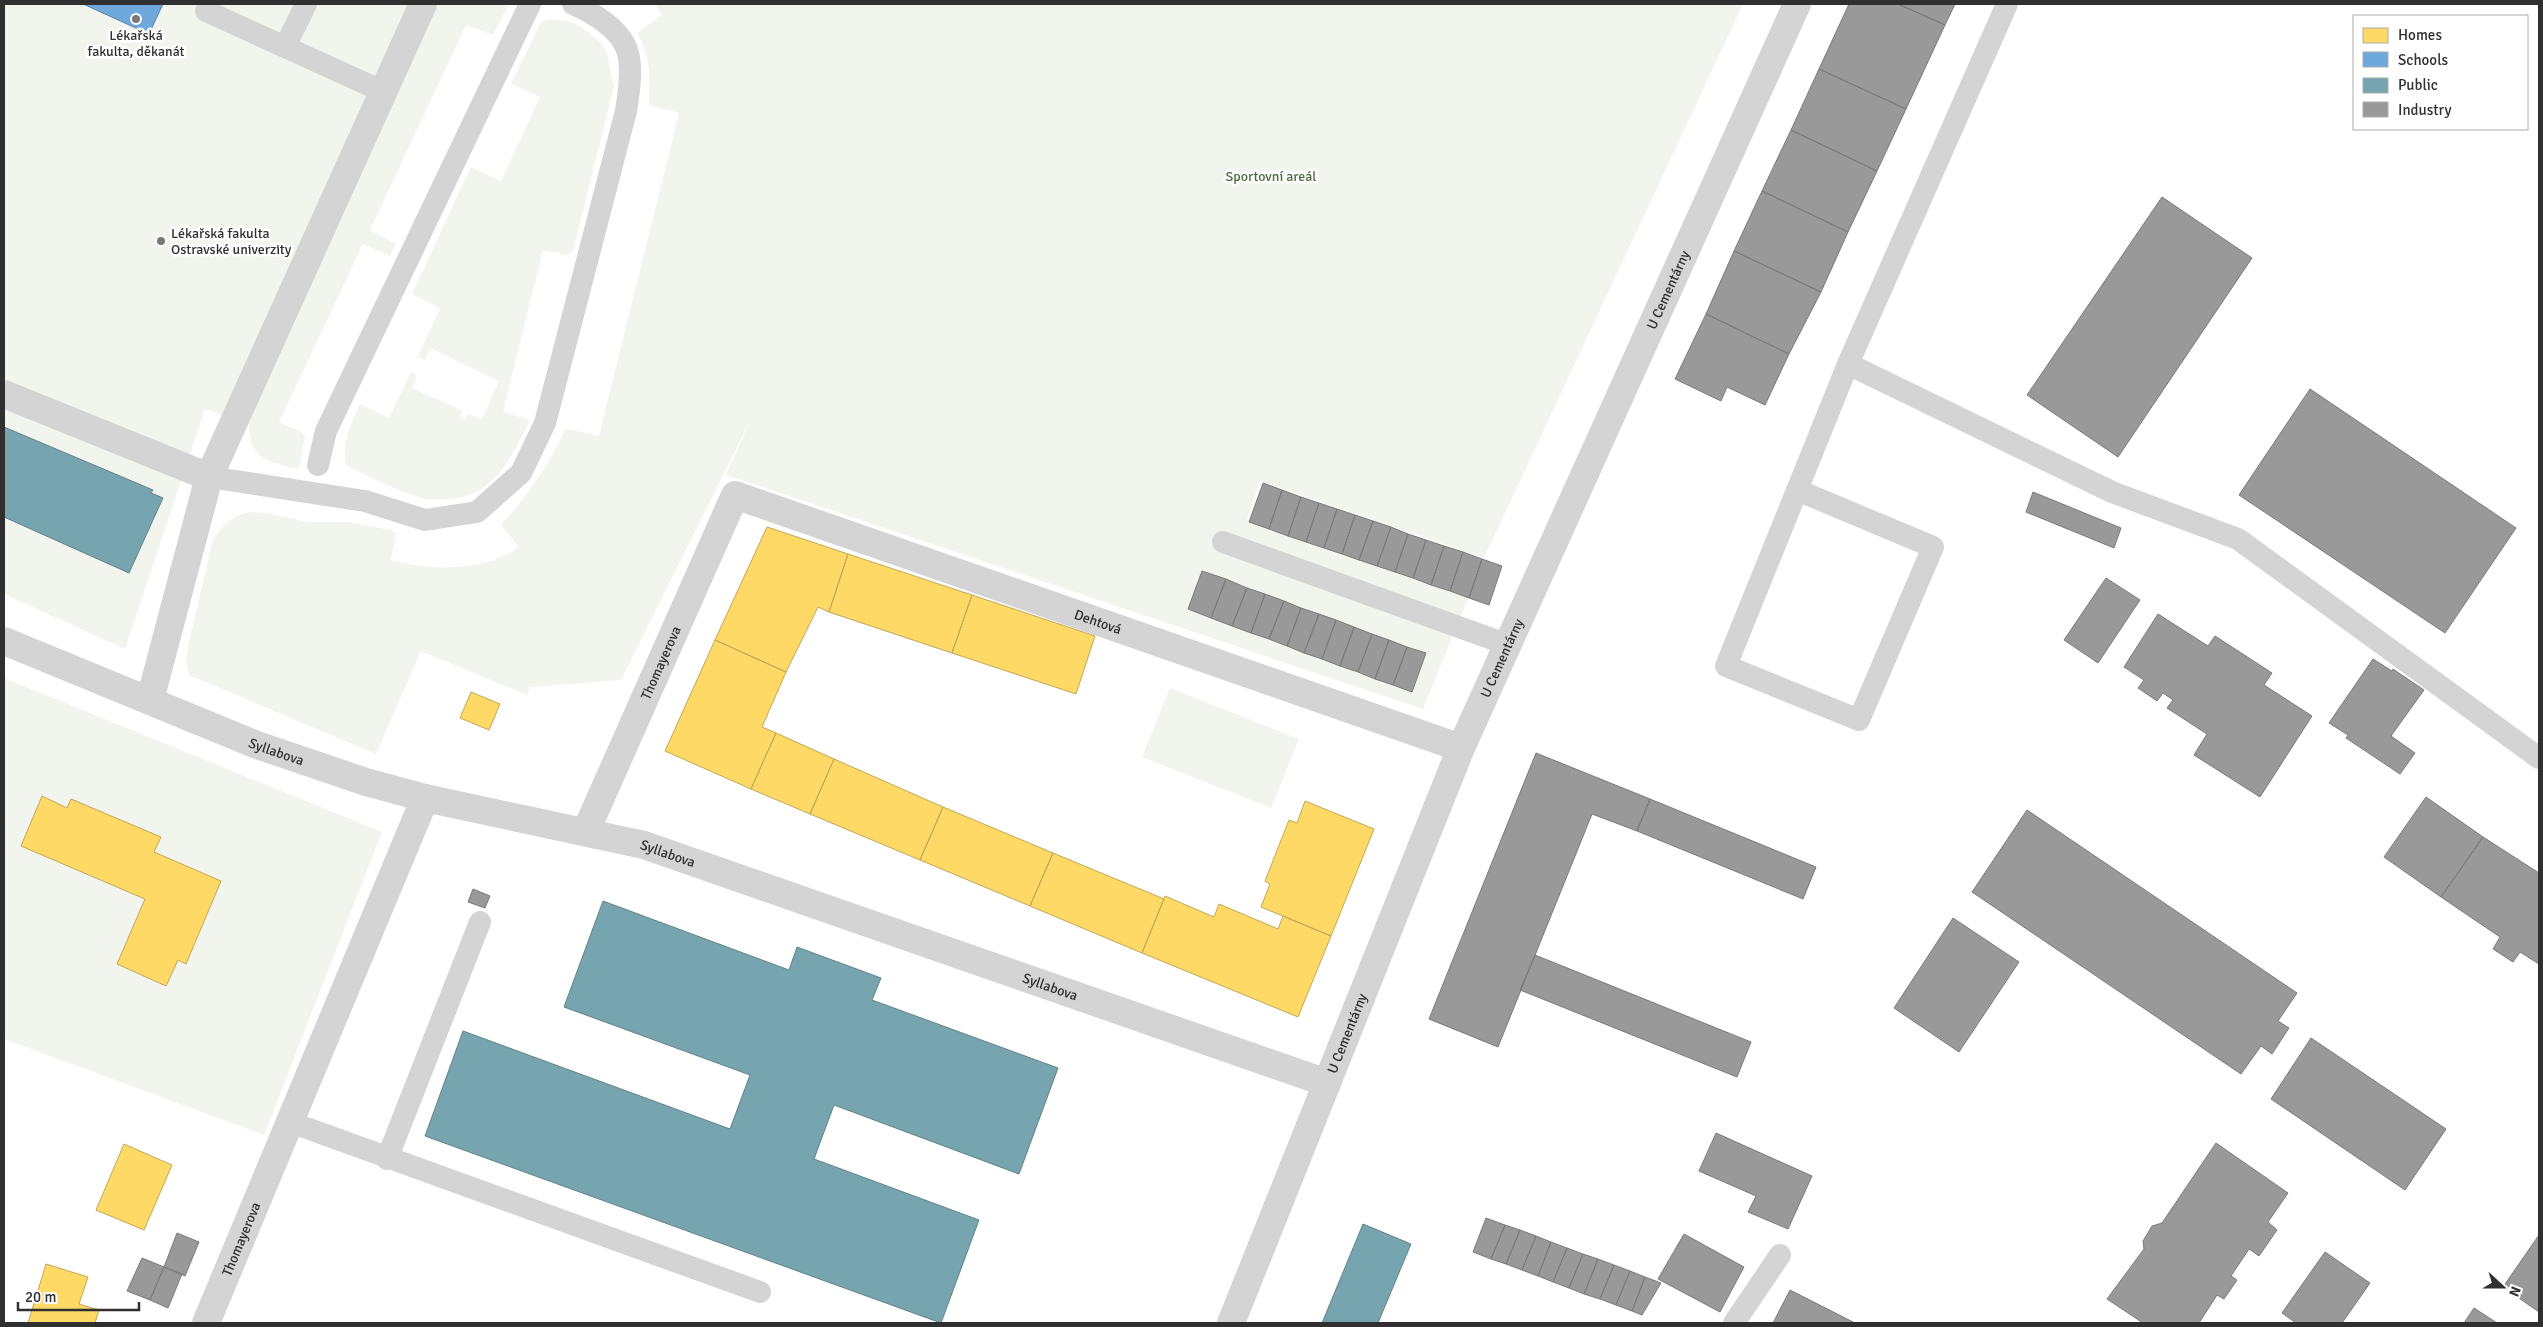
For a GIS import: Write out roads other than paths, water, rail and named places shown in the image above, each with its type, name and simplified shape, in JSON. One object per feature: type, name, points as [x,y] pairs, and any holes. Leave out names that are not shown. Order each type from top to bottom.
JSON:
[{"type":"street","points":[[150,700],[209,477],[423,4]]},
{"type":"street","name":"U Cementárny","points":[[1230,1323],[1461,748],[1506,644],[1797,4]]},
{"type":"street","points":[[4,394],[209,477]]},
{"type":"street","name":"Dehtová","points":[[735,495],[1461,748]]},
{"type":"street","name":"Thomayerova","points":[[586,831],[735,495]]},
{"type":"street","name":"Syllabova","points":[[4,642],[257,745],[366,782],[425,798],[586,831],[644,845],[1327,1083]]},
{"type":"street","name":"Thomayerova","points":[[206,1323],[425,798]]},
{"type":"lane","points":[[285,47],[306,4]]},
{"type":"lane","points":[[318,465],[326,431],[530,4]]},
{"type":"lane","points":[[209,477],[365,501],[426,520],[477,512],[521,473],[545,423],[626,111],[630,78],[625,45],[597,14],[573,4]]},
{"type":"lane","points":[[1797,490],[1933,546],[1859,720],[1726,666],[1797,490],[1848,364],[2007,4]]},
{"type":"lane","points":[[206,11],[382,91]]},
{"type":"lane","points":[[1848,364],[2112,492],[2238,539],[2539,758]]},
{"type":"lane","points":[[1223,542],[1506,644]]},
{"type":"lane","points":[[387,1158],[480,922]]},
{"type":"lane","points":[[290,1122],[760,1292]]},
{"type":"lane","points":[[1734,1323],[1780,1255]]},
{"type":"place","name":"Lékařská fakulta, děkanát","points":[[136,19]]},
{"type":"place","name":"Lékařská fakulta Ostravské univerzity","points":[[161,241]]},
{"type":"park label","name":"Sportovní areál","points":[[1271,176]]}]
